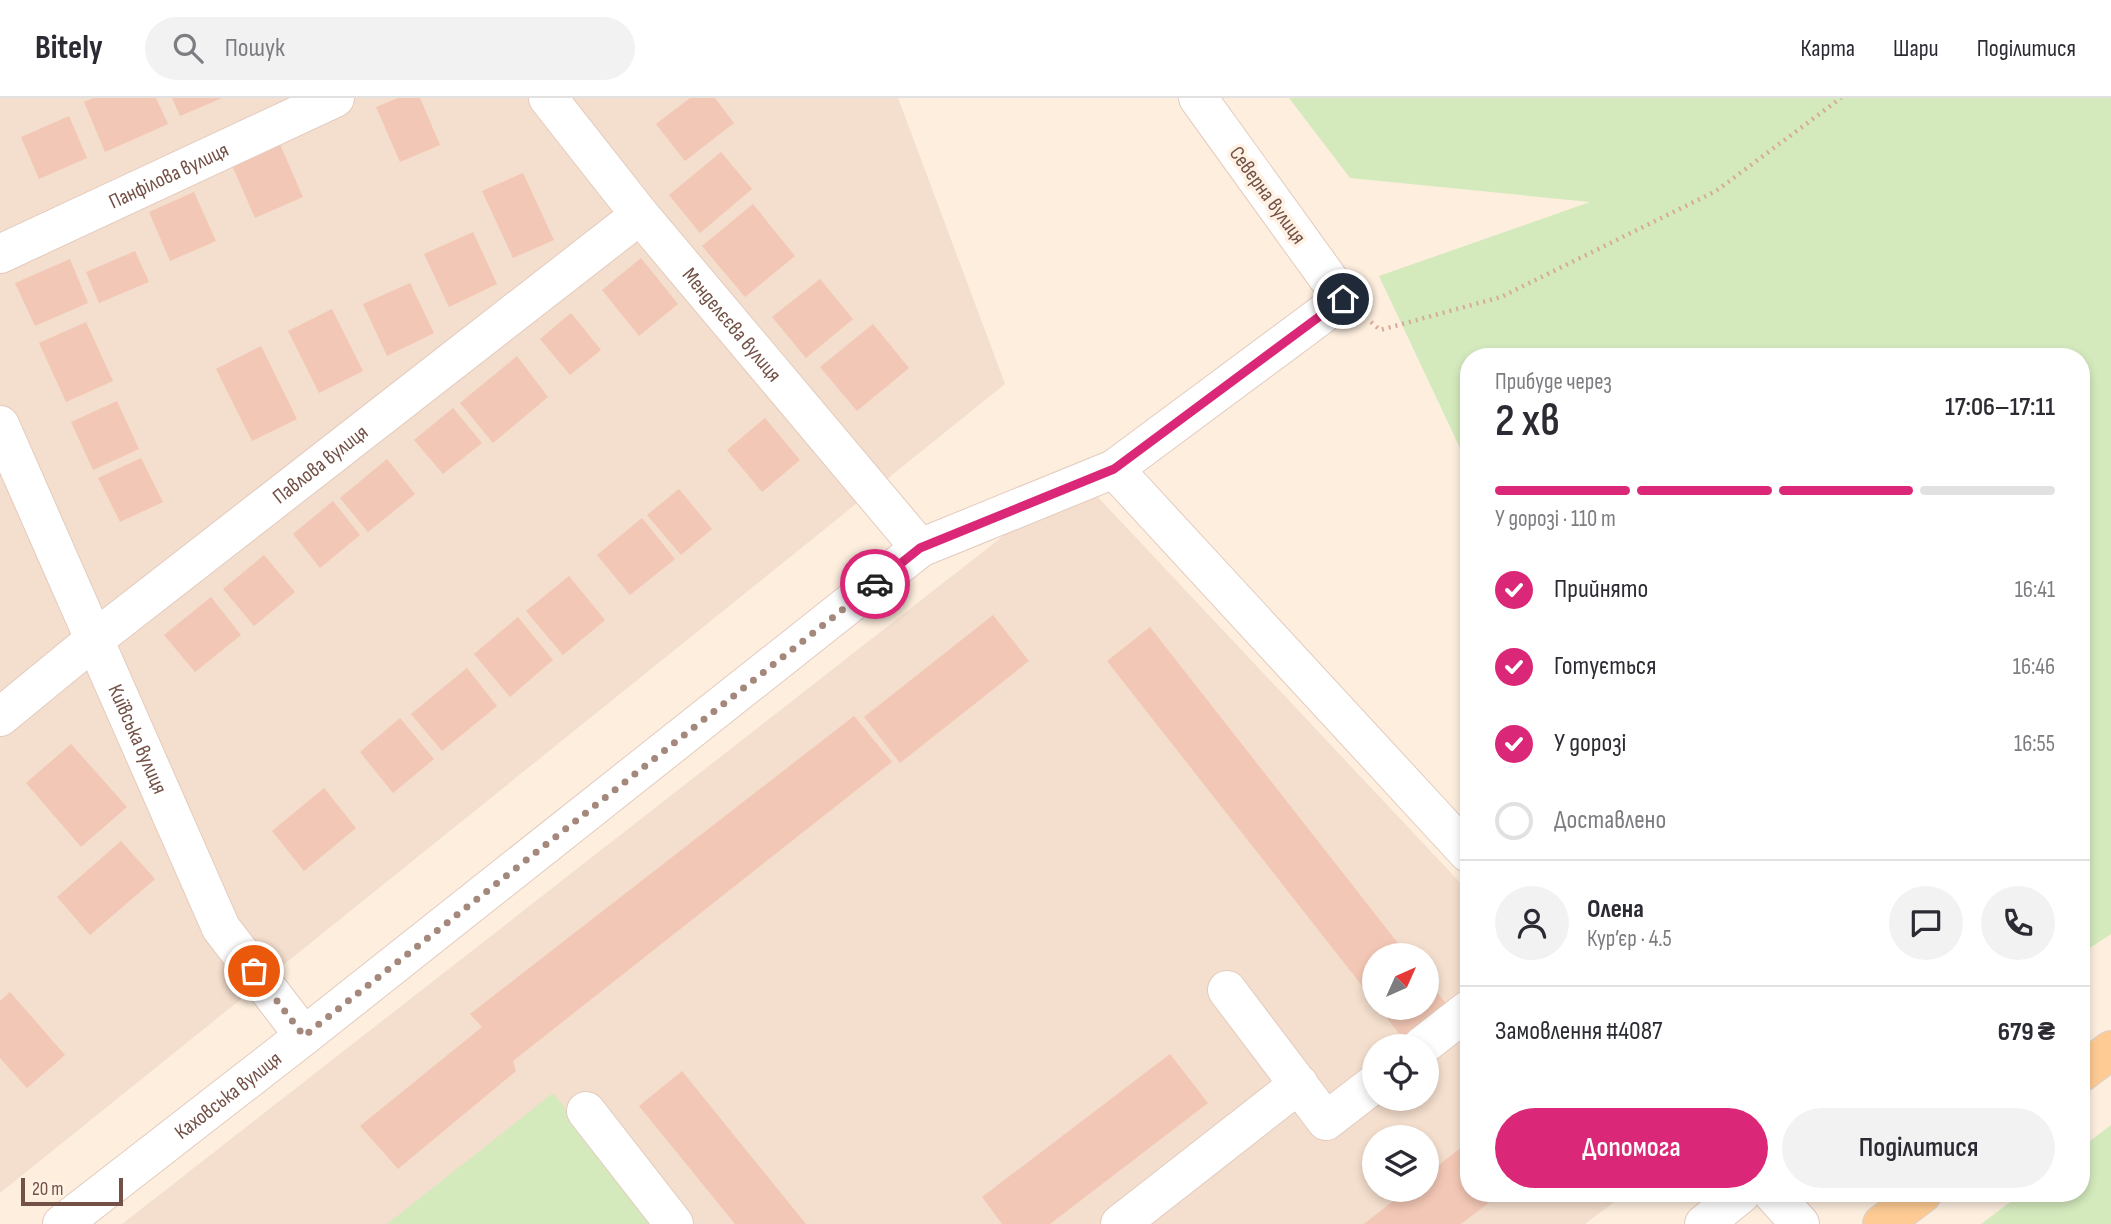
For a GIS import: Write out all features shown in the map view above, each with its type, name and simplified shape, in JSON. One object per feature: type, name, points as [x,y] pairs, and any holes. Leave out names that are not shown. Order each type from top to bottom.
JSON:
[{"type":"main road","points":[[2090,1066],[2111,1050]]},
{"type":"main road","points":[[1882,1224],[1911,1202]]},
{"type":"street","name":"Панфілова вулиця","points":[[0,254],[335,98]]},
{"type":"street","name":"Менделєєва вулиця","points":[[548,98],[640,215],[920,548]]},
{"type":"street","name":"Северна вулиця","points":[[1198,98],[1343,299]]},
{"type":"street","name":"Павлова вулиця","points":[[0,717],[94,640],[640,215]]},
{"type":"street","points":[[1343,299],[1114,469],[1460,844]]},
{"type":"street","name":"Київська вулиця","points":[[0,425],[221,928],[304,1036]]},
{"type":"street","name":"Каховська вулиця","points":[[62,1224],[920,548],[1114,469]]},
{"type":"street","points":[[1227,990],[1326,1121],[1362,1093]]},
{"type":"street","points":[[1437,1034],[1460,1016]]},
{"type":"street","points":[[1120,1224],[1299,1084]]},
{"type":"street","points":[[586,1111],[674,1224]]},
{"type":"street","points":[[1704,1224],[1731,1202]]},
{"type":"street","points":[[1780,1202],[1800,1224]]},
{"type":"path","points":[[1343,299],[1380,330],[1501,297],[1716,191],[1841,98]]},
{"type":"shaded area","points":[[0,98],[898,98],[1005,384],[0,1193]]},
{"type":"shaded area","points":[[1079,477],[1460,882],[1460,1202],[1614,1202],[1585,1224],[122,1224]]},
{"type":"green space","points":[[1289,98],[2111,98],[2111,934],[2090,948],[2090,348],[1460,348],[1460,448],[1379,276],[1590,202],[1350,178]]},
{"type":"green space","points":[[553,1093],[657,1224],[387,1224]]},
{"type":"green space","points":[[2111,1125],[2111,1224],[1981,1224],[2010,1202],[2090,1202],[2090,1141]]},
{"type":"building","points":[[93,98],[156,98],[168,124],[105,152],[84,102]]},
{"type":"building","points":[[172,98],[222,98],[180,116]]},
{"type":"building","points":[[398,98],[420,98],[440,145],[400,162],[376,107]]},
{"type":"building","points":[[690,98],[715,98],[734,123],[685,161],[656,124]]},
{"type":"building","points":[[69,116],[87,158],[39,179],[21,137]]},
{"type":"building","points":[[279,142],[303,197],[255,218],[231,163]]},
{"type":"building","points":[[721,152],[752,189],[700,233],[669,195]]},
{"type":"building","points":[[523,173],[554,240],[513,258],[482,191]]},
{"type":"building","points":[[194,192],[216,241],[170,261],[149,212]]},
{"type":"building","points":[[753,204],[795,256],[745,297],[702,246]]},
{"type":"building","points":[[473,232],[497,284],[449,307],[424,254]]},
{"type":"building","points":[[135,251],[149,282],[99,303],[86,272]]},
{"type":"building","points":[[641,258],[678,304],[639,336],[602,290]]},
{"type":"building","points":[[70,259],[88,303],[35,326],[15,283]]},
{"type":"building","points":[[820,279],[853,319],[806,358],[772,317]]},
{"type":"building","points":[[410,283],[434,333],[387,356],[363,304]]},
{"type":"building","points":[[332,309],[363,371],[319,393],[288,331]]},
{"type":"building","points":[[571,313],[601,350],[570,375],[540,339]]},
{"type":"building","points":[[86,322],[113,381],[66,402],[39,343]]},
{"type":"building","points":[[873,324],[909,368],[857,411],[820,367]]},
{"type":"building","points":[[261,346],[297,419],[252,441],[216,369]]},
{"type":"building","points":[[517,356],[548,397],[493,443],[460,403]]},
{"type":"building","points":[[117,401],[139,449],[93,470],[71,422]]},
{"type":"building","points":[[453,408],[482,443],[443,474],[414,440]]},
{"type":"building","points":[[765,418],[800,460],[762,492],[727,450]]},
{"type":"building","points":[[141,458],[163,502],[120,522],[98,478]]},
{"type":"building","points":[[387,459],[415,494],[368,532],[340,498]]},
{"type":"building","points":[[679,489],[712,529],[681,555],[647,515]]},
{"type":"building","points":[[333,501],[360,535],[320,568],[293,534]]},
{"type":"building","points":[[642,518],[675,559],[630,595],[597,555]]},
{"type":"building","points":[[264,555],[295,592],[254,626],[223,589]]},
{"type":"building","points":[[569,576],[605,620],[563,655],[526,611]]},
{"type":"building","points":[[211,597],[241,635],[195,672],[164,635]]},
{"type":"building","points":[[993,615],[1029,661],[900,763],[864,717]]},
{"type":"building","points":[[518,617],[553,660],[510,697],[474,654]]},
{"type":"building","points":[[1150,627],[1398,943],[1362,943],[1362,986],[1107,661]]},
{"type":"building","points":[[467,668],[497,706],[442,751],[411,714]]},
{"type":"building","points":[[854,716],[892,762],[513,1061],[516,1071],[398,1169],[360,1126],[482,1027],[470,1014]]},
{"type":"building","points":[[400,718],[434,759],[393,793],[360,752]]},
{"type":"building","points":[[71,744],[127,807],[81,847],[26,783]]},
{"type":"building","points":[[324,788],[356,828],[304,871],[272,831]]},
{"type":"building","points":[[121,841],[155,879],[90,935],[57,897]]},
{"type":"building","points":[[10,992],[65,1055],[27,1088],[0,1058],[0,1001]]},
{"type":"building","points":[[1439,995],[1450,1008],[1439,1016]]},
{"type":"building","points":[[1389,1020],[1434,1020],[1416,1034],[1400,1034]]},
{"type":"building","points":[[1170,1054],[1208,1103],[1050,1224],[1002,1224],[982,1197]]},
{"type":"building","points":[[682,1071],[806,1224],[735,1224],[639,1106]]},
{"type":"building","points":[[1460,1148],[1460,1202],[1490,1202],[1461,1224],[1364,1224],[1392,1202],[1439,1202],[1439,1165]]},
{"type":"way so far","points":[[254,971],[304,1036],[875,584]]},
{"type":"route","points":[[875,584],[920,548],[1114,469],[1343,299]]}]
